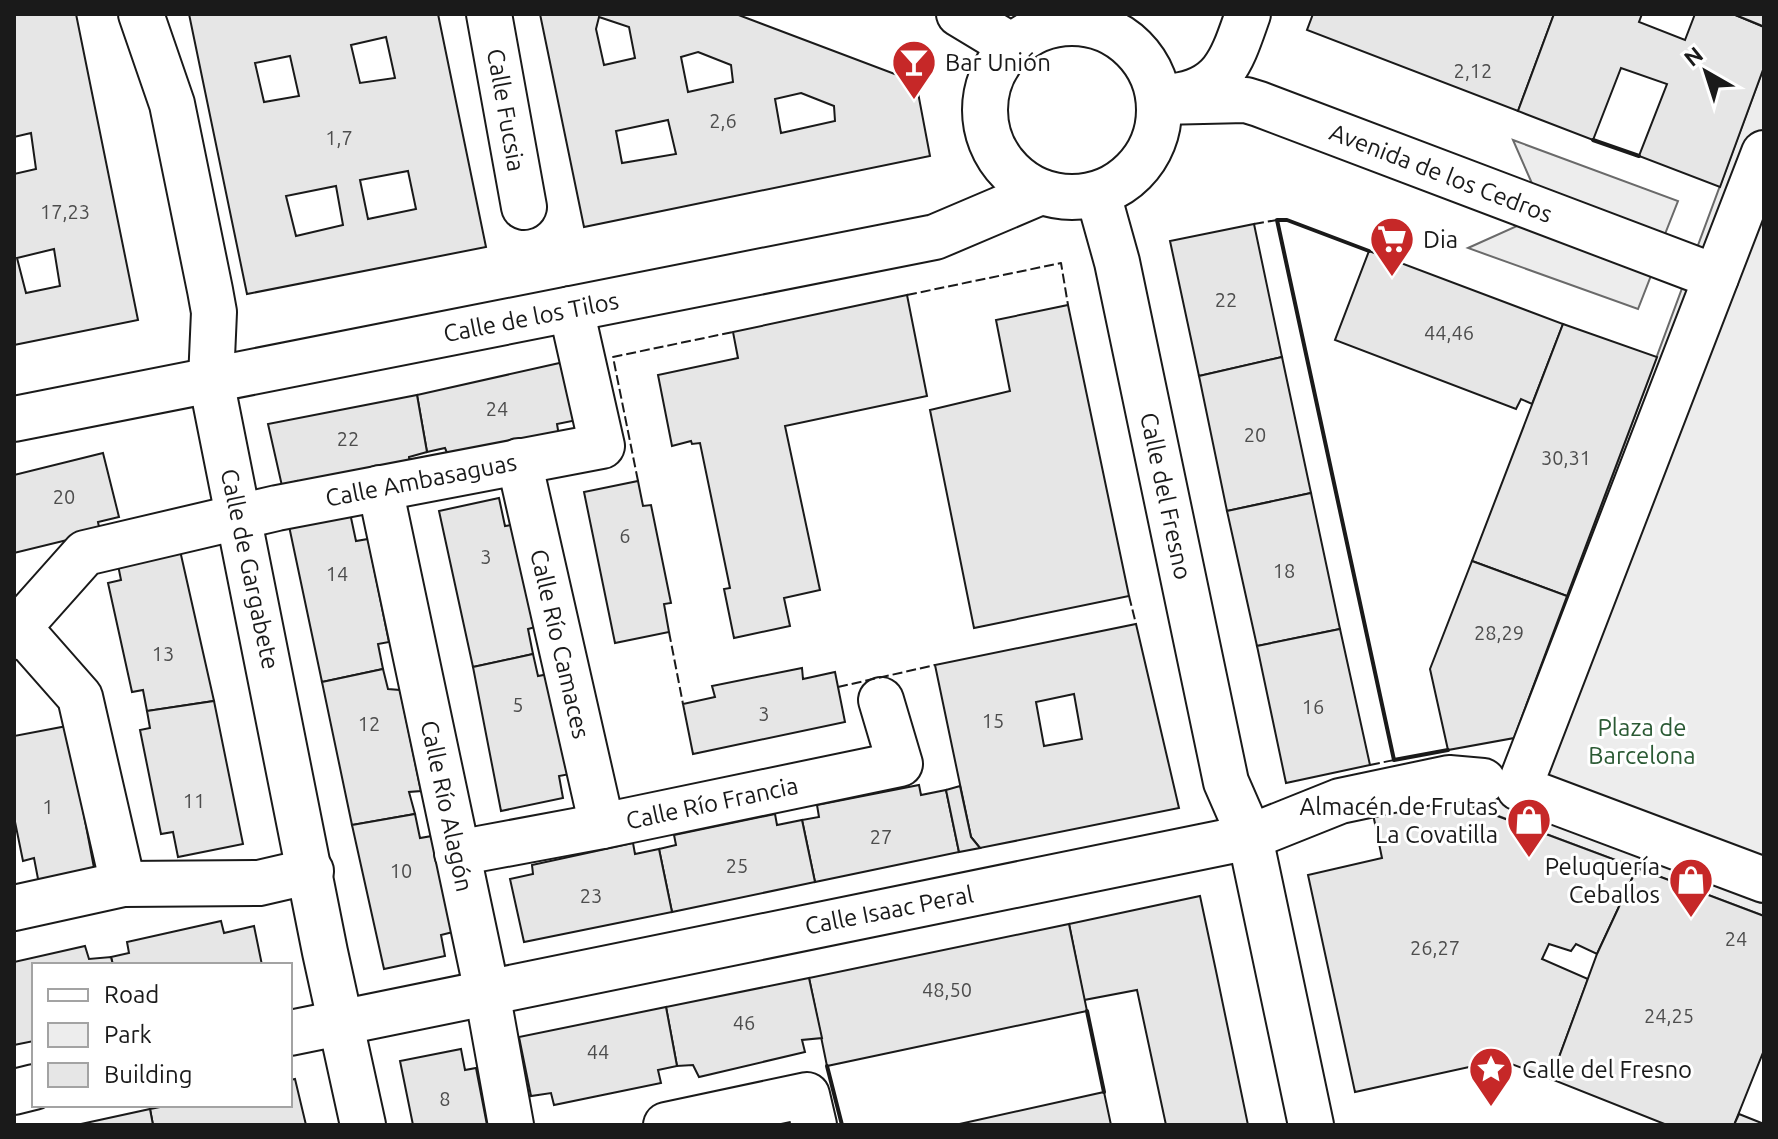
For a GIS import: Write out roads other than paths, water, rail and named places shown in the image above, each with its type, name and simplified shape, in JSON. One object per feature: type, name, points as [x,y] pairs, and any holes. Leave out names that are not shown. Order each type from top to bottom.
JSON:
[{"type":"street","name":"Calle de Gargabete","points":[[141,14],[172,104],[210,290],[214,312],[211,380],[363,1125]]},
{"type":"street","name":"Calle Fucsia","points":[[489,14],[524,207]]},
{"type":"street","points":[[959,14],[1012,46]]},
{"type":"street","points":[[1160,100],[1190,94],[1213,82],[1230,64],[1248,14]]},
{"type":"street","points":[[1068,22],[1098,27],[1123,39],[1143,59],[1160,100],[1157,130],[1145,159],[1118,185],[1098,194],[1069,198],[1041,192],[1015,177],[997,155],[986,127],[985,98],[994,70],[1012,46],[1038,30],[1068,22]]},
{"type":"street","name":"Avenida de los Cedros","points":[[1160,100],[1246,100],[1716,277]]},
{"type":"street","points":[[1764,153],[1519,788],[1764,880]]},
{"type":"street","name":"Calle de los Tilos","points":[[14,419],[935,237],[1041,192]]},
{"type":"street","name":"Calle del Fresno","points":[[1098,194],[1117,262],[1226,782],[1250,837],[1311,1125]]},
{"type":"street","name":"Calle Ambasaguas","points":[[16,628],[85,553],[277,508],[602,446],[571,309]]},
{"type":"street","name":"Calle Río Camaces","points":[[519,461],[602,826]]},
{"type":"street","name":"Calle Río Alagón","points":[[380,488],[487,992],[511,1125]]},
{"type":"street","points":[[16,628],[80,697],[123,884]]},
{"type":"street","name":"Calle Río Francia","points":[[457,853],[900,764],[881,700]]},
{"type":"street","name":"Calle Isaac Peral","points":[[292,1033],[1250,837],[1340,801],[1449,778],[1483,781]]},
{"type":"street","points":[[14,908],[123,884],[259,883],[311,871]]},
{"type":"street","points":[[666,1125],[810,1110]]},
{"type":"place","name":"Bar Unión","points":[[914,101]]},
{"type":"place","name":"Dia","points":[[1392,278]]},
{"type":"place","name":"Almacén de Frutas La Covatilla","points":[[1529,859]]},
{"type":"place","name":"Peluquería Ceballos","points":[[1691,919]]},
{"type":"place","name":"Calle del Fresno","points":[[1491,1108]]},
{"type":"park label","name":"Plaza de Barcelona","points":[[1642,741]]}]
